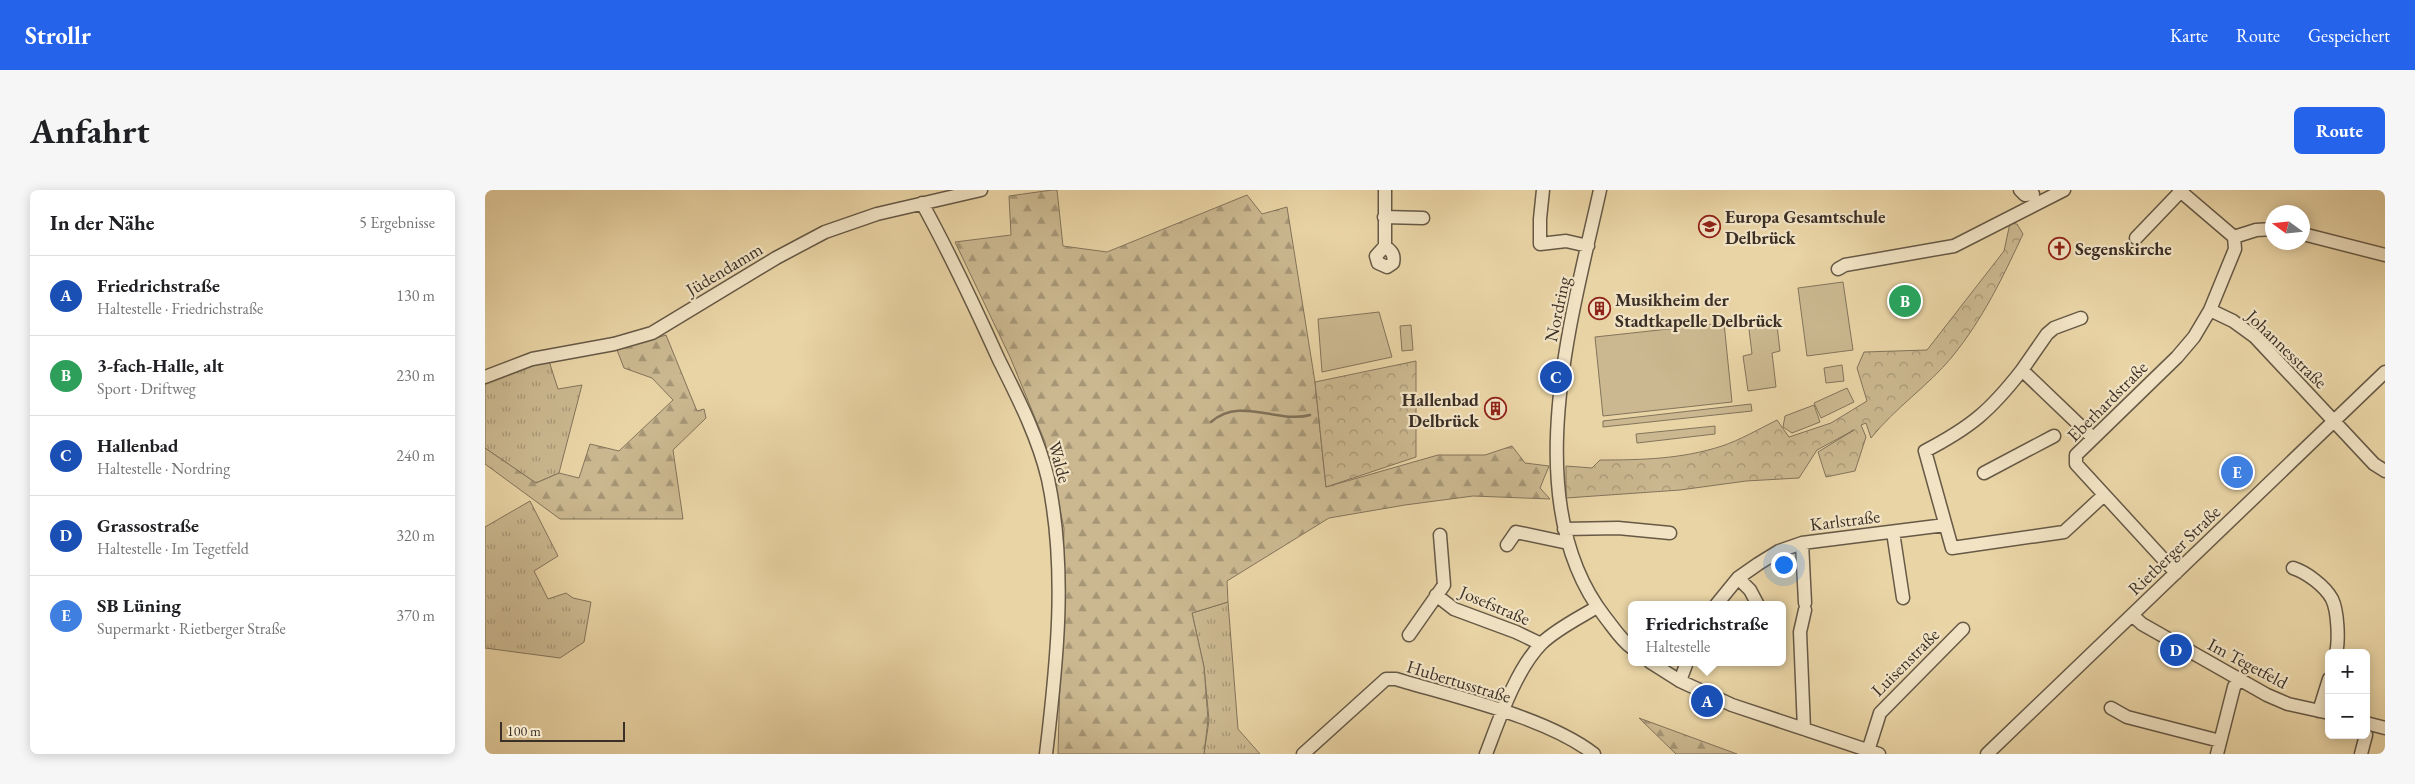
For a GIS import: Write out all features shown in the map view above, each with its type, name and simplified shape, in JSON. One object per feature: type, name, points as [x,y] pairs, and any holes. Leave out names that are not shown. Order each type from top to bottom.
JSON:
[{"type":"street","name":"Jüdendamm","points":[[485,377],[532,360],[614,344],[652,333],[776,258],[825,232],[877,214],[981,190]]},
{"type":"street","points":[[1385,190],[1385,246]]},
{"type":"street","points":[[1543,190],[1540,244],[1566,241],[1588,246]]},
{"type":"street","name":"Nordring","points":[[1565,529],[1559,500],[1558,468],[1561,382],[1568,337],[1600,190]]},
{"type":"street","points":[[2020,190],[2025,195],[2036,196],[2064,190]]},
{"type":"street","points":[[2137,238],[2180,190],[2234,237],[2256,230],[2265,229]]},
{"type":"street","points":[[1838,269],[1845,265],[1954,246],[2036,196]]},
{"type":"street","name":"Walde","points":[[922,203],[950,253],[1038,443],[1047,478],[1054,516],[1059,571],[1059,609],[1046,754]]},
{"type":"street","points":[[1385,217],[1423,218]]},
{"type":"street","points":[[2310,236],[2385,255]]},
{"type":"street","name":"Eberhardstraße","points":[[2176,573],[2076,464],[2076,455],[2177,357],[2194,336],[2210,310],[2235,249],[2234,237]]},
{"type":"street","name":"Johannesstraße","points":[[2210,310],[2233,321],[2255,338],[2374,464],[2385,471]]},
{"type":"street","points":[[2081,318],[2054,328],[2047,334],[2001,397],[1975,422],[1925,451],[1952,548],[2064,532],[2104,495]]},
{"type":"street","points":[[2022,370],[2093,438]]},
{"type":"street","name":"Rietberger Straße","points":[[1987,754],[2385,372]]},
{"type":"street","name":"Eberhardstraße","points":[[1984,472],[2054,436]]},
{"type":"street","name":"Karlstraße","points":[[1718,601],[1738,578],[1779,551],[1802,543],[1945,525]]},
{"type":"street","points":[[1628,643],[1597,607],[1582,581],[1565,529],[1618,528],[1670,533]]},
{"type":"street","points":[[1507,545],[1516,532],[1568,543]]},
{"type":"street","name":"Karlstraße","points":[[1893,532],[1903,598]]},
{"type":"street","name":"Josefstraße","points":[[1409,635],[1444,585],[1440,535]]},
{"type":"street","name":"Karlstraße","points":[[1802,543],[1805,607],[1800,632],[1804,729]]},
{"type":"street","points":[[2293,568],[2307,572],[2332,599],[2339,640],[2337,649]]},
{"type":"street","points":[[1738,578],[1750,590],[1756,601]]},
{"type":"street","name":"Josefstraße","points":[[1436,595],[1454,610],[1516,632],[1541,644]]},
{"type":"street","points":[[1486,754],[1502,711],[1516,682],[1541,644],[1597,607]]},
{"type":"street","name":"Im Tegetfeld","points":[[2132,615],[2142,624],[2267,695],[2288,704],[2324,712]]},
{"type":"street","name":"Luisenstraße","points":[[1873,752],[1880,713],[1963,629]]},
{"type":"street","points":[[1657,666],[1681,681],[1732,705],[1873,752]]},
{"type":"street","points":[[1681,681],[1686,666]]},
{"type":"street","points":[[2111,708],[2127,717],[2221,750],[2234,687],[2239,678]]},
{"type":"street","name":"Hubertusstraße","points":[[1303,754],[1386,679],[1396,679],[1502,711],[1545,728],[1595,754]]},
{"type":"street","points":[[2324,712],[2327,694]]},
{"type":"street","points":[[2370,729],[2385,728]]},
{"type":"street","points":[[2361,754],[2365,739]]},
{"type":"green space","points":[[1057,190],[1063,246],[1107,252],[1247,195],[1262,214],[1287,207],[1315,382],[1326,487],[1438,455],[1485,455],[1512,446],[1525,463],[1549,466],[1540,488],[1550,499],[1473,496],[1329,518],[1227,581],[1228,602],[1192,613],[1204,667],[1208,720],[1204,754],[1058,754],[1064,528],[1045,442],[1010,357],[955,242],[1011,235],[1009,196]]},
{"type":"green space","points":[[2010,223],[2017,224],[2023,234],[1983,313],[1943,368],[1890,417],[1871,438],[1866,423],[1861,425],[1866,437],[1855,471],[1826,477],[1818,452],[1854,430],[1817,450],[1799,478],[1746,481],[1680,490],[1566,498],[1566,466],[1592,468],[1600,460],[1647,459],[1692,454],[1729,444],[1777,420],[1789,437],[1831,423],[1867,401],[1857,368],[1864,352],[1927,350],[2004,251]]},
{"type":"green space","points":[[1843,282],[1853,350],[1807,356],[1798,288]]},
{"type":"green space","points":[[1379,312],[1392,357],[1322,372],[1318,319]]},
{"type":"green space","points":[[1776,317],[1780,351],[1772,353],[1776,387],[1748,391],[1743,356],[1752,354],[1748,321]]},
{"type":"green space","points":[[1724,323],[1732,402],[1603,416],[1595,337]]},
{"type":"green space","points":[[1411,325],[1413,350],[1402,351],[1400,326]]},
{"type":"green space","points":[[666,335],[697,411],[704,409],[706,418],[673,450],[683,519],[560,519],[485,464],[485,448],[536,483],[559,473],[579,478],[590,444],[619,451],[673,400],[652,378],[624,368],[617,350]]},
{"type":"green space","points":[[549,361],[558,389],[582,385],[559,473],[536,483],[485,448],[485,382]]},
{"type":"green space","points":[[1416,361],[1416,457],[1326,487],[1315,382]]},
{"type":"green space","points":[[1842,365],[1844,381],[1826,383],[1824,368]]},
{"type":"green space","points":[[1847,388],[1854,402],[1821,418],[1814,403]]},
{"type":"green space","points":[[1751,404],[1752,411],[1603,427],[1603,421]]},
{"type":"green space","points":[[1814,405],[1820,422],[1792,433],[1783,427],[1785,416]]},
{"type":"green space","points":[[1715,426],[1715,434],[1637,443],[1636,434]]},
{"type":"green space","points":[[530,501],[558,556],[534,571],[548,599],[566,593],[573,598],[591,602],[584,642],[560,658],[485,648],[485,527]]},
{"type":"green space","points":[[1228,602],[1238,729],[1260,754],[1204,754],[1209,720],[1204,667],[1192,613]]},
{"type":"green space","points":[[1639,718],[1737,754],[1676,754]]},
{"type":"waterway","points":[[1211,422],[1222,415],[1234,411],[1298,417],[1310,415]]},
{"type":"place","name":"Europa Gesamtschule Delbrück","points":[[1709,226]]},
{"type":"place","name":"Segenskirche","points":[[2059,248]]},
{"type":"place","name":"3-fach-Halle, alt","points":[[1905,301]]},
{"type":"place","name":"Musikheim der Stadtkapelle Delbrück","points":[[1599,309]]},
{"type":"place","name":"Hallenbad","points":[[1556,377]]},
{"type":"place","name":"Hallenbad Delbrück","points":[[1495,409]]},
{"type":"place","name":"SB Lüning","points":[[2237,472]]},
{"type":"place","name":"Grassostraße","points":[[2176,650]]},
{"type":"place","name":"Friedrichstraße","points":[[1707,701]]}]
